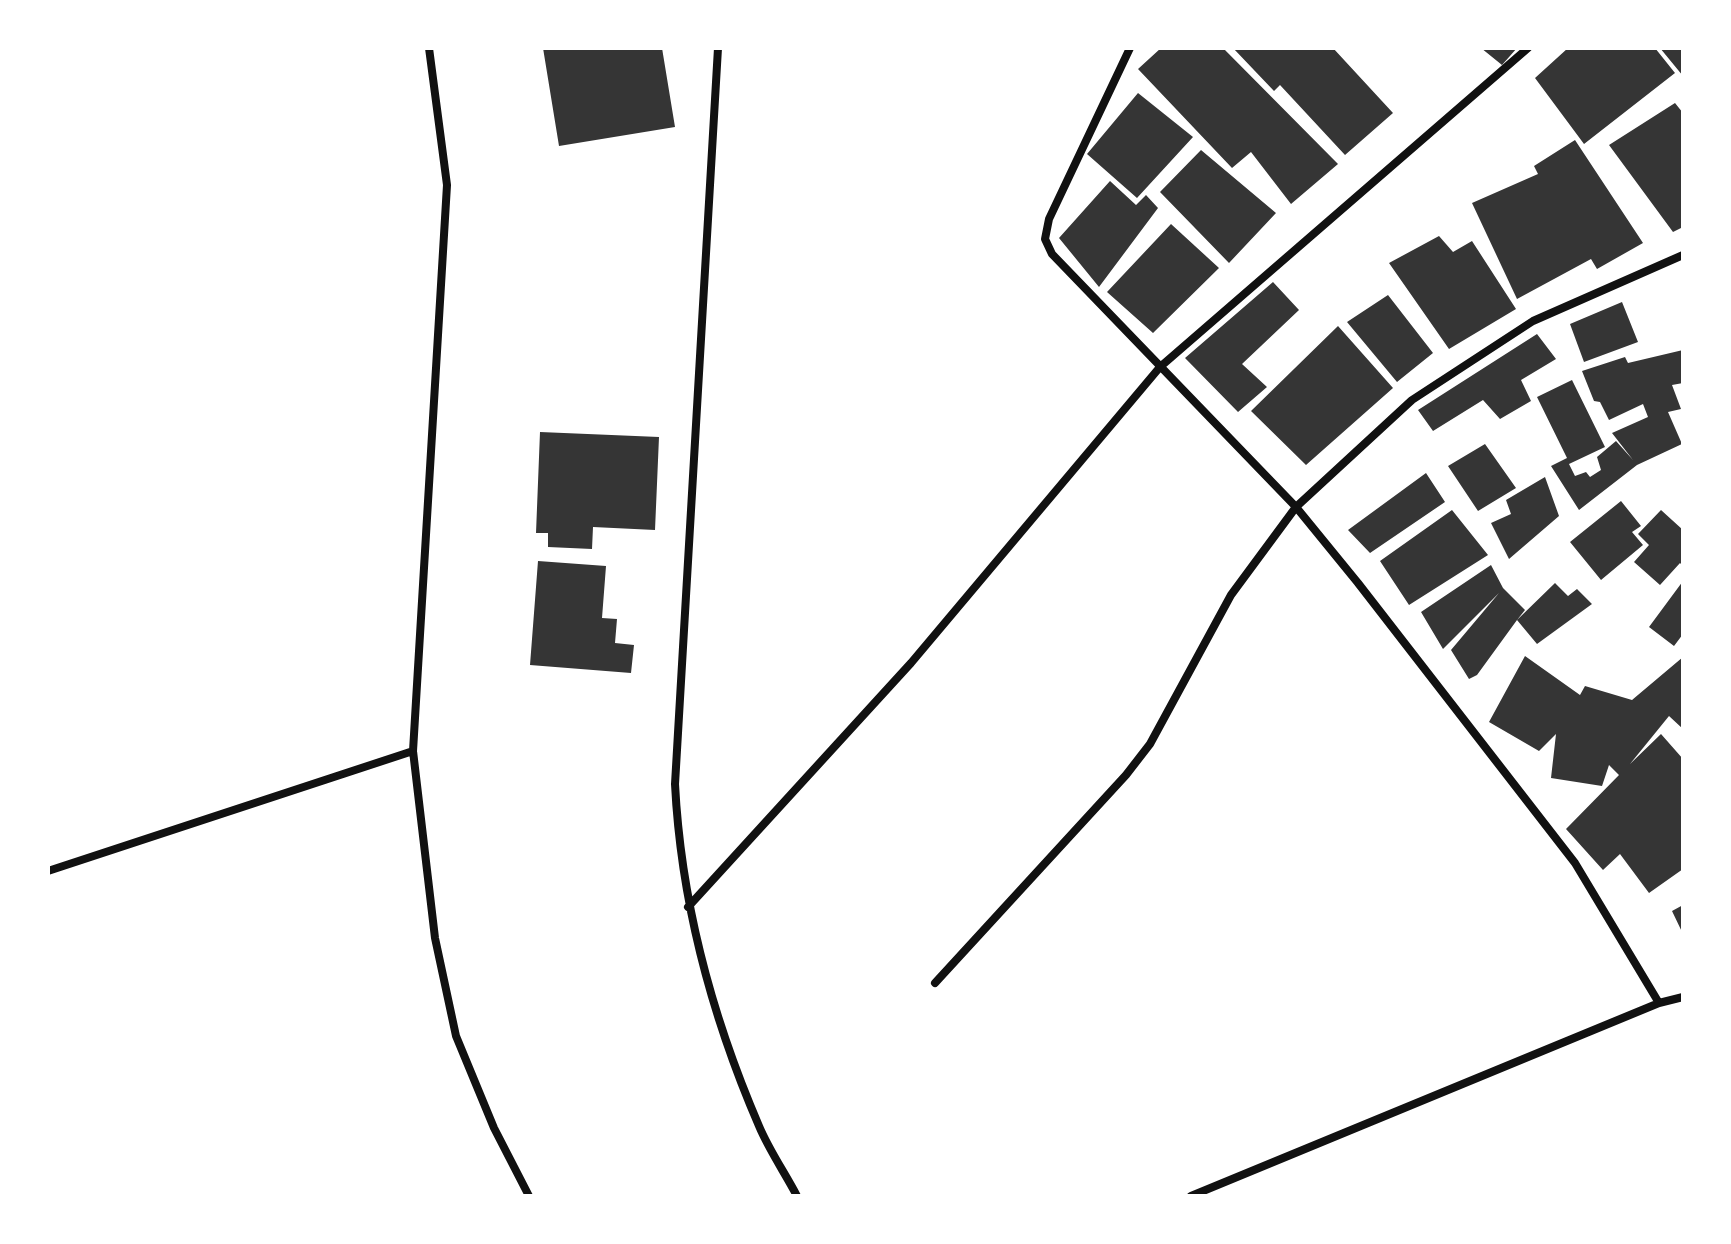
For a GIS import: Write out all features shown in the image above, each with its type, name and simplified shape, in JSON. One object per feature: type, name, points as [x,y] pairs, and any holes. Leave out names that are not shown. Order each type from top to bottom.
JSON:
[{"type":"street","points":[[429,48],[447,185],[413,751],[435,938],[456,1036],[494,1128],[529,1196]]},
{"type":"street","points":[[718,48],[675,784],[678,836],[688,907],[722,1030],[760,1129],[797,1196]]},
{"type":"street","points":[[1130,48],[1049,219],[1045,239],[1052,254],[1296,507],[1444,691],[1575,863],[1659,1003]]},
{"type":"street","points":[[688,907],[911,663],[1160,367],[1528,48]]},
{"type":"street","points":[[935,983],[1126,775],[1150,744],[1231,595],[1296,507],[1412,400],[1533,321],[1683,255]]},
{"type":"street","points":[[48,871],[413,751]]},
{"type":"street","points":[[1191,1196],[1659,1003],[1683,997]]},
{"type":"building","points":[[543,48],[662,48],[675,127],[559,146]]},
{"type":"building","points":[[1161,48],[1223,48],[1338,164],[1291,204],[1251,152],[1232,168],[1138,69]]},
{"type":"building","points":[[1233,48],[1333,48],[1393,113],[1345,155],[1280,85],[1274,91]]},
{"type":"building","points":[[1481,48],[1517,48],[1502,65]]},
{"type":"building","points":[[1568,48],[1655,48],[1675,73],[1584,144],[1535,78]]},
{"type":"building","points":[[1660,48],[1683,48],[1683,76]]},
{"type":"building","points":[[1138,93],[1193,137],[1137,198],[1087,154]]},
{"type":"building","points":[[1675,103],[1683,113],[1683,227],[1673,232],[1609,145]]},
{"type":"building","points":[[1575,140],[1643,243],[1597,269],[1591,259],[1517,299],[1472,203],[1538,174],[1534,166]]},
{"type":"building","points":[[1201,150],[1276,213],[1229,263],[1160,192]]},
{"type":"building","points":[[1110,181],[1136,205],[1146,195],[1158,208],[1099,287],[1059,238]]},
{"type":"building","points":[[1171,224],[1219,268],[1153,333],[1107,292]]},
{"type":"building","points":[[1439,236],[1453,252],[1472,241],[1516,309],[1449,349],[1389,263]]},
{"type":"building","points":[[1273,282],[1299,310],[1242,364],[1267,387],[1238,412],[1185,358]]},
{"type":"building","points":[[1388,295],[1433,353],[1397,382],[1347,322]]},
{"type":"building","points":[[1622,302],[1638,342],[1584,362],[1570,324]]},
{"type":"building","points":[[1338,326],[1393,388],[1306,465],[1251,411]]},
{"type":"building","points":[[1537,334],[1556,359],[1521,380],[1531,401],[1500,419],[1483,400],[1433,431],[1418,410]]},
{"type":"building","points":[[1683,350],[1683,383],[1672,385],[1681,409],[1668,412],[1682,444],[1637,465],[1579,510],[1551,466],[1567,458],[1537,397],[1572,380],[1605,447],[1569,464],[1575,476],[1586,472],[1590,477],[1601,470],[1597,457],[1616,441],[1633,460],[1612,433],[1648,417],[1643,404],[1609,420],[1600,402],[1594,401],[1582,371],[1625,357],[1628,363]]},
{"type":"building","points":[[540,432],[659,437],[655,530],[593,527],[592,549],[548,547],[548,533],[536,533]]},
{"type":"building","points":[[1485,444],[1516,488],[1478,511],[1448,466]]},
{"type":"building","points":[[1426,473],[1445,502],[1370,553],[1348,530]]},
{"type":"building","points":[[1545,477],[1559,516],[1509,559],[1491,523],[1511,514],[1506,500]]},
{"type":"building","points":[[1621,501],[1641,526],[1632,532],[1643,545],[1601,580],[1570,542]]},
{"type":"building","points":[[1452,510],[1488,555],[1409,605],[1380,561]]},
{"type":"building","points":[[1661,510],[1683,530],[1683,566],[1680,563],[1660,585],[1634,562],[1649,545],[1638,534]]},
{"type":"building","points":[[538,561],[606,566],[602,618],[617,619],[615,643],[634,645],[631,673],[530,665]]},
{"type":"building","points":[[1491,565],[1503,588],[1525,610],[1477,675],[1469,679],[1451,650],[1499,593],[1443,649],[1421,612]]},
{"type":"building","points":[[1683,581],[1683,634],[1674,646],[1649,627]]},
{"type":"building","points":[[1555,583],[1568,596],[1577,589],[1592,604],[1537,644],[1517,620]]},
{"type":"building","points":[[1525,656],[1580,695],[1585,686],[1632,700],[1683,657],[1683,729],[1669,716],[1630,764],[1661,734],[1683,759],[1683,869],[1649,893],[1620,854],[1603,870],[1566,829],[1619,775],[1609,765],[1602,786],[1551,778],[1556,734],[1539,751],[1489,722]]},
{"type":"building","points":[[1683,905],[1683,934],[1672,911]]}]
